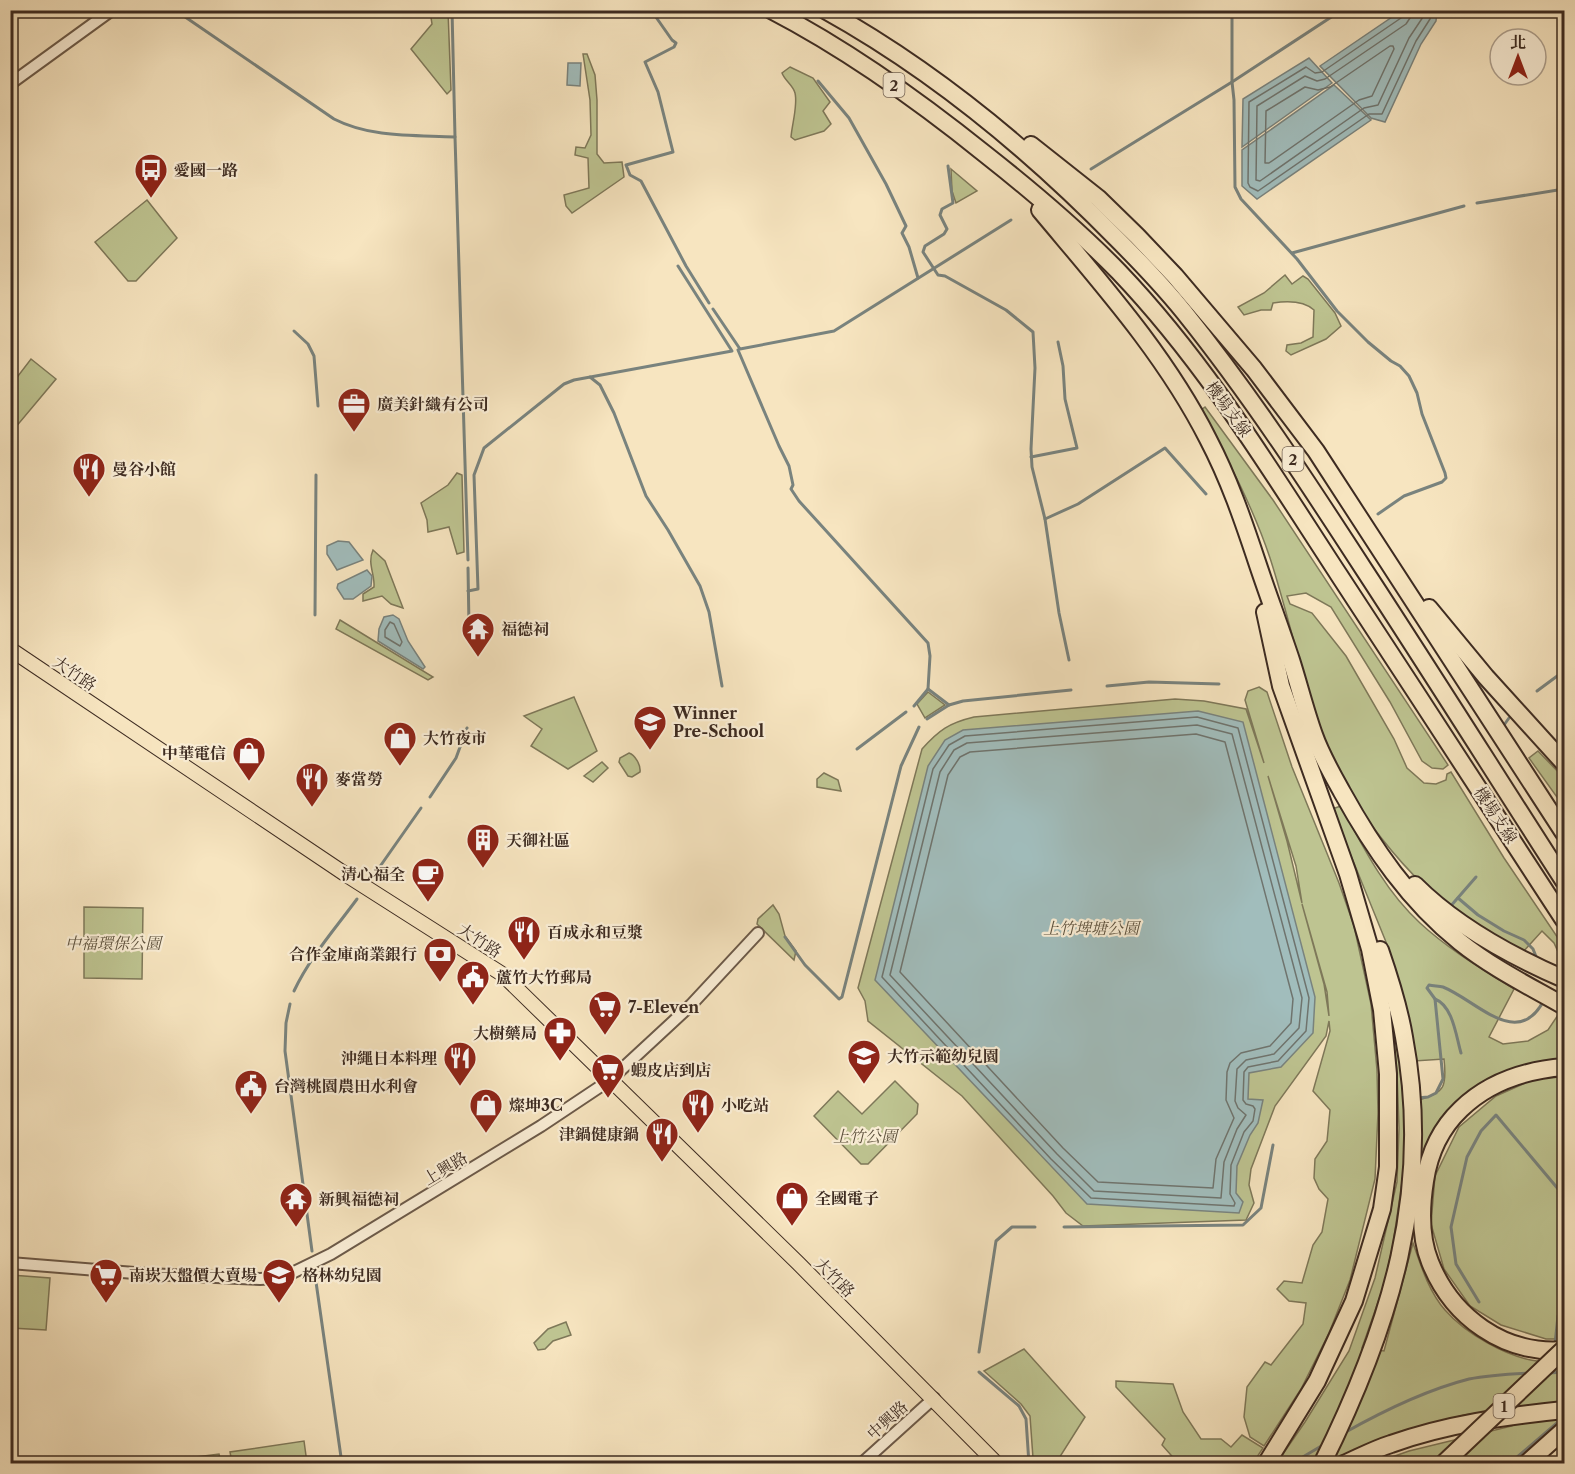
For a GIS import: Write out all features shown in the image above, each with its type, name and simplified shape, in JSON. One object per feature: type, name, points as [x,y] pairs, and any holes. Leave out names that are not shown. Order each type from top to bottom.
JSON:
[{"type":"highway","name":"機場支線","points":[[771,10],[878,73],[936,114],[1008,172],[1062,218],[1119,273],[1179,341],[1229,408],[1564,920]]},
{"type":"highway","name":"機場支線","points":[[825,10],[953,93],[1022,149],[1080,200],[1182,310],[1241,386],[1298,467],[1564,881]]},
{"type":"highway","points":[[953,93],[1032,145],[1098,198],[1175,276],[1268,387],[1316,451],[1564,833]]},
{"type":"highway","points":[[1008,172],[1114,298],[1181,391],[1208,439],[1238,502],[1314,737],[1335,779],[1369,837],[1397,879],[1435,920],[1461,943],[1564,1006]]},
{"type":"highway","points":[[1370,535],[1463,649],[1564,763]]},
{"type":"highway","points":[[1250,541],[1281,686],[1348,874],[1370,949],[1382,1010],[1388,1074],[1388,1167],[1382,1209],[1354,1301],[1317,1381],[1266,1464]]},
{"type":"highway","points":[[1502,737],[1564,816]]},
{"type":"highway","points":[[1369,837],[1424,894],[1457,920],[1492,944],[1529,964],[1564,979]]},
{"type":"highway","points":[[1322,1464],[1345,1417],[1373,1350],[1385,1314],[1405,1238],[1413,1163],[1410,1077],[1404,1037],[1394,993],[1372,926],[1348,874]]},
{"type":"highway","points":[[1564,1067],[1540,1069],[1511,1078],[1475,1097],[1460,1110],[1435,1146],[1427,1170],[1422,1201],[1429,1260],[1442,1287],[1457,1306],[1473,1322],[1507,1342],[1527,1348],[1552,1351],[1564,1349]]},
{"type":"highway","name":"1","points":[[1443,1464],[1564,1349]]},
{"type":"highway","points":[[1344,1464],[1392,1444],[1459,1425],[1515,1415],[1564,1410]]},
{"type":"highway","points":[[1526,1464],[1564,1430]]},
{"type":"main road","name":"大竹路","points":[[10,649],[345,874],[502,974],[934,1398],[997,1464]]},
{"type":"street","points":[[10,84],[112,10]]},
{"type":"street","name":"上興路","points":[[10,1263],[147,1274],[260,1279],[290,1274],[331,1254],[445,1186],[610,1080],[691,1005],[758,933]]},
{"type":"street","name":"中興路","points":[[861,1464],[934,1398]]},
{"type":"green space","points":[[430,11],[448,11],[451,90],[447,94],[411,49],[432,24]]},
{"type":"green space","points":[[583,54],[587,54],[595,75],[597,154],[604,163],[622,162],[624,177],[572,213],[566,206],[564,195],[589,188],[588,158],[575,155],[576,147],[585,148],[591,135],[590,100]]},
{"type":"green space","points":[[790,67],[813,78],[830,102],[823,111],[831,124],[824,131],[795,140],[791,137],[796,98],[793,88],[782,73]]},
{"type":"green space","points":[[951,169],[977,191],[956,203],[952,191]]},
{"type":"green space","points":[[147,200],[177,238],[136,281],[128,281],[95,242]]},
{"type":"green space","points":[[1285,275],[1292,284],[1303,276],[1308,279],[1335,313],[1341,326],[1326,339],[1291,355],[1286,351],[1287,345],[1301,343],[1313,337],[1314,310],[1300,303],[1278,302],[1273,303],[1271,310],[1261,310],[1244,315],[1238,307],[1264,293]]},
{"type":"green space","points":[[31,359],[56,379],[15,428],[11,424],[11,377],[15,380]]},
{"type":"green space","points":[[1205,407],[1273,500],[1448,765],[1443,769],[1432,768],[1422,761],[1390,702],[1331,607],[1306,593],[1287,596],[1290,604],[1312,613],[1346,656],[1394,739],[1407,768],[1424,783],[1436,784],[1446,780],[1447,774],[1451,772],[1504,858],[1564,947],[1564,965],[1554,943],[1542,931],[1522,953],[1449,907],[1403,863],[1363,813],[1330,753],[1318,722],[1270,558],[1239,483],[1201,410]]},
{"type":"green space","points":[[457,473],[462,475],[464,552],[457,554],[449,527],[428,532],[427,520],[421,503],[448,485]]},
{"type":"green space","points":[[373,550],[385,561],[403,608],[391,604],[382,596],[363,601],[363,594],[374,587],[371,564]]},
{"type":"green space","points":[[340,620],[433,677],[428,680],[336,629]]},
{"type":"green space","name":"上竹埤塘公園","points":[[1259,687],[1267,692],[1292,767],[1354,926],[1371,1004],[1378,1113],[1375,1179],[1350,1280],[1329,1333],[1301,1389],[1264,1446],[1250,1437],[1244,1417],[1247,1387],[1265,1362],[1271,1365],[1303,1324],[1306,1303],[1289,1301],[1277,1289],[1284,1281],[1302,1283],[1313,1245],[1322,1232],[1328,1199],[1319,1189],[1314,1178],[1315,1159],[1327,1141],[1330,1110],[1313,1091],[1330,1031],[1329,1021],[1326,1036],[1275,1106],[1251,1169],[1249,1185],[1254,1203],[1246,1220],[1083,1226],[1066,1213],[962,1096],[868,1021],[865,1001],[858,988],[922,749],[939,732],[974,717],[1175,699],[1204,701],[1246,709],[1264,763],[1245,700],[1248,691]],"holes":[[[1268,776],[1296,866],[1302,903],[1287,841]],[[1302,904],[1327,992],[1329,1016],[1324,984]]]},
{"type":"green space","points":[[928,692],[945,705],[925,718],[917,704]]},
{"type":"green space","points":[[574,697],[597,751],[568,769],[531,746],[542,729],[524,716]]},
{"type":"green space","points":[[1538,751],[1564,778],[1564,807],[1529,758]]},
{"type":"green space","points":[[629,753],[639,763],[640,769],[640,772],[632,777],[628,776],[619,762],[620,758]]},
{"type":"green space","points":[[602,762],[608,768],[593,782],[584,776]]},
{"type":"green space","points":[[824,773],[838,780],[841,791],[817,787],[817,779]]},
{"type":"green space","points":[[1341,806],[1385,883],[1407,910],[1454,950],[1514,989],[1489,1037],[1503,1044],[1528,1041],[1548,1030],[1558,1015],[1564,996],[1564,1061],[1508,1070],[1471,1090],[1446,1112],[1438,1124],[1417,1185],[1419,1100],[1434,1094],[1442,1087],[1445,1076],[1444,1059],[1414,1061],[1401,991],[1386,942],[1332,809]]},
{"type":"green space","points":[[773,905],[779,914],[785,936],[796,951],[794,960],[757,924],[758,919]]},
{"type":"green space","name":"中福環保公園","points":[[84,907],[143,908],[142,979],[84,978]]},
{"type":"green space","points":[[1393,1029],[1403,1066],[1405,1161],[1393,1244],[1384,1285],[1362,1348],[1384,1351],[1413,1243],[1434,1295],[1453,1319],[1463,1327],[1487,1343],[1512,1355],[1537,1361],[1564,1361],[1564,1419],[1514,1463],[1375,1463],[1409,1451],[1512,1426],[1514,1408],[1464,1415],[1394,1434],[1327,1463],[1276,1464],[1349,1351],[1375,1278],[1397,1182],[1399,1128]]},
{"type":"green space","points":[[1564,1076],[1564,1339],[1546,1339],[1501,1325],[1470,1306],[1444,1269],[1431,1224],[1435,1176],[1459,1127],[1496,1096],[1534,1079]]},
{"type":"green space","name":"上竹公園","points":[[895,1081],[918,1104],[917,1114],[868,1164],[861,1164],[814,1116],[838,1091],[862,1114]]},
{"type":"green space","points":[[11,1275],[50,1278],[46,1330],[11,1328]]},
{"type":"green space","points":[[566,1322],[571,1335],[553,1341],[545,1349],[538,1350],[534,1343],[548,1329]]},
{"type":"green space","points":[[1024,1349],[1085,1417],[1056,1463],[1041,1463],[1033,1458],[1030,1416],[1021,1404],[984,1371]]},
{"type":"green space","points":[[1116,1381],[1173,1384],[1183,1412],[1201,1439],[1221,1439],[1231,1447],[1242,1435],[1263,1448],[1253,1463],[1178,1463],[1162,1445],[1165,1439],[1116,1387]]},
{"type":"green space","points":[[304,1441],[307,1463],[232,1463],[230,1452]]},
{"type":"green space","points":[[219,1454],[221,1463],[148,1463]]},
{"type":"water","points":[[1401,11],[1437,11],[1436,21],[1421,44],[1385,122],[1371,118],[1320,66]]},
{"type":"water","points":[[1309,58],[1332,83],[1242,147],[1243,99]]},
{"type":"water","points":[[568,63],[581,63],[580,86],[567,85]]},
{"type":"water","points":[[1334,85],[1371,120],[1257,199],[1242,186],[1242,150]]},
{"type":"water","points":[[338,541],[349,542],[363,560],[337,570],[327,554],[327,546]]},
{"type":"water","points":[[367,570],[372,576],[371,586],[353,599],[344,599],[337,588],[338,584]]},
{"type":"water","points":[[393,615],[399,619],[408,641],[425,667],[423,669],[378,641],[379,629],[384,617]]},
{"type":"water","name":"上竹埤塘公園","points":[[1198,711],[1243,722],[1315,997],[1313,1033],[1281,1067],[1249,1073],[1248,1099],[1263,1100],[1258,1123],[1250,1135],[1237,1166],[1236,1193],[1243,1202],[1239,1213],[1087,1204],[875,980],[928,766],[945,740],[963,730]]},
{"type":"waterway","points":[[175,10],[334,119],[378,133],[455,137],[452,10]]},
{"type":"waterway","points":[[651,10],[676,43],[674,47],[645,62],[658,92],[673,152],[626,165],[630,175],[641,181],[686,266],[709,303]]},
{"type":"waterway","points":[[1091,169],[1232,82],[1232,10]]},
{"type":"waterway","points":[[1342,10],[1232,82],[1235,187],[1241,199],[1297,259],[1337,311],[1368,342],[1400,366],[1409,376],[1417,393],[1422,414],[1446,478],[1442,482],[1404,496],[1378,514]]},
{"type":"waterway","points":[[818,81],[849,118],[886,184],[906,226],[902,233],[909,247],[918,278]]},
{"type":"waterway","points":[[455,137],[468,560]]},
{"type":"waterway","points":[[948,166],[953,203],[942,209],[940,215],[947,229],[944,234],[925,246],[923,252],[938,275],[945,276],[1006,310],[1033,332],[1035,368],[1032,467],[1045,519],[1059,613],[1069,660]]},
{"type":"waterway","points":[[1477,203],[1564,189]]},
{"type":"waterway","points":[[1292,253],[1464,206]]},
{"type":"waterway","points":[[713,309],[740,349],[834,331],[1011,220]]},
{"type":"waterway","points":[[468,591],[478,589],[474,475],[484,448],[564,384],[574,380],[732,351],[678,266]]},
{"type":"waterway","points":[[294,331],[308,344],[314,356],[318,406]]},
{"type":"waterway","points":[[1031,457],[1077,448],[1065,399],[1063,366],[1058,342]]},
{"type":"waterway","points":[[738,350],[789,466],[793,485],[791,489],[799,501],[928,643],[930,656],[928,689],[914,706]]},
{"type":"waterway","points":[[590,377],[600,385],[614,413],[646,496],[700,586],[709,612],[722,686]]},
{"type":"waterway","points":[[1045,519],[1078,504],[1165,448],[1206,494]]},
{"type":"waterway","points":[[315,615],[316,475]]},
{"type":"waterway","points":[[468,568],[469,626]]},
{"type":"waterway","points":[[1537,691],[1564,671]]},
{"type":"waterway","points":[[1107,686],[1149,682],[1219,684]]},
{"type":"waterway","points":[[927,719],[949,705],[928,689]]},
{"type":"waterway","points":[[949,705],[963,701],[1071,690]]},
{"type":"waterway","points":[[857,749],[906,712]]},
{"type":"waterway","points":[[1504,725],[1509,718]]},
{"type":"waterway","points":[[785,937],[805,965],[839,999],[842,997],[901,766],[919,727]]},
{"type":"waterway","points":[[430,797],[456,758],[467,728]]},
{"type":"waterway","points":[[374,875],[421,808]]},
{"type":"waterway","points":[[1449,908],[1476,877]]},
{"type":"waterway","points":[[1458,898],[1478,915],[1524,940],[1533,949],[1537,959]]},
{"type":"waterway","points":[[294,991],[315,955],[357,899]]},
{"type":"waterway","points":[[1435,999],[1427,988],[1429,985],[1443,987],[1456,993],[1496,1018],[1509,1022],[1522,1021],[1534,1015],[1544,1000]]},
{"type":"waterway","points":[[1417,1098],[1428,1097],[1436,1093],[1443,1079],[1435,999],[1446,1008],[1450,1015],[1461,1053]]},
{"type":"waterway","points":[[290,1004],[286,1023],[285,1051],[312,1251]]},
{"type":"waterway","points":[[1479,1302],[1456,1264],[1451,1227],[1467,1157],[1481,1131],[1496,1115],[1564,1196]]},
{"type":"waterway","points":[[1064,1227],[1243,1225],[1261,1208],[1273,1145]]},
{"type":"waterway","points":[[979,1352],[996,1241],[1012,1227],[1035,1227]]},
{"type":"waterway","points":[[315,1275],[342,1464]]},
{"type":"waterway","points":[[1555,1344],[1558,1316],[1564,1301]]},
{"type":"waterway","points":[[1559,1361],[1564,1376]]},
{"type":"waterway","points":[[979,1372],[1019,1406],[1026,1419],[1029,1464]]},
{"type":"waterway","points":[[1549,1373],[1564,1372]]},
{"type":"waterway","points":[[1344,1433],[1405,1402],[1437,1389],[1469,1379],[1530,1373]]},
{"type":"waterway","points":[[1509,1464],[1564,1417]]},
{"type":"waterway","points":[[1291,1464],[1323,1445]]},
{"type":"place","name":"愛國一路","points":[[151,199]]},
{"type":"place","name":"廣美針織有公司","points":[[354,433]]},
{"type":"place","name":"曼谷小館","points":[[89,498]]},
{"type":"place","name":"福德祠","points":[[478,658]]},
{"type":"place","name":"Winner Pre-School","points":[[650,751]]},
{"type":"place","name":"大竹夜市","points":[[400,767]]},
{"type":"place","name":"中華電信","points":[[249,782]]},
{"type":"place","name":"麥當勞","points":[[312,808]]},
{"type":"place","name":"天御社區","points":[[483,869]]},
{"type":"place","name":"清心福全","points":[[428,903]]},
{"type":"place","name":"百成永和豆漿","points":[[524,961]]},
{"type":"place","name":"合作金庫商業銀行","points":[[440,983]]},
{"type":"place","name":"蘆竹大竹郵局","points":[[473,1006]]},
{"type":"place","name":"7-Eleven","points":[[605,1036]]},
{"type":"place","name":"大樹藥局","points":[[560,1062]]},
{"type":"place","name":"大竹示範幼兒園","points":[[864,1085]]},
{"type":"place","name":"沖繩日本料理","points":[[460,1087]]},
{"type":"place","name":"蝦皮店到店","points":[[608,1099]]},
{"type":"place","name":"台灣桃園農田水利會","points":[[251,1115]]},
{"type":"place","name":"燦坤3C","points":[[486,1134]]},
{"type":"place","name":"小吃站","points":[[698,1134]]},
{"type":"place","name":"津鍋健康鍋","points":[[662,1163]]},
{"type":"place","name":"全國電子","points":[[792,1227]]},
{"type":"place","name":"新興福德祠","points":[[296,1228]]},
{"type":"place","name":"南崁大盤價大賣場","points":[[106,1304]]},
{"type":"place","name":"格林幼兒園","points":[[279,1304]]}]
